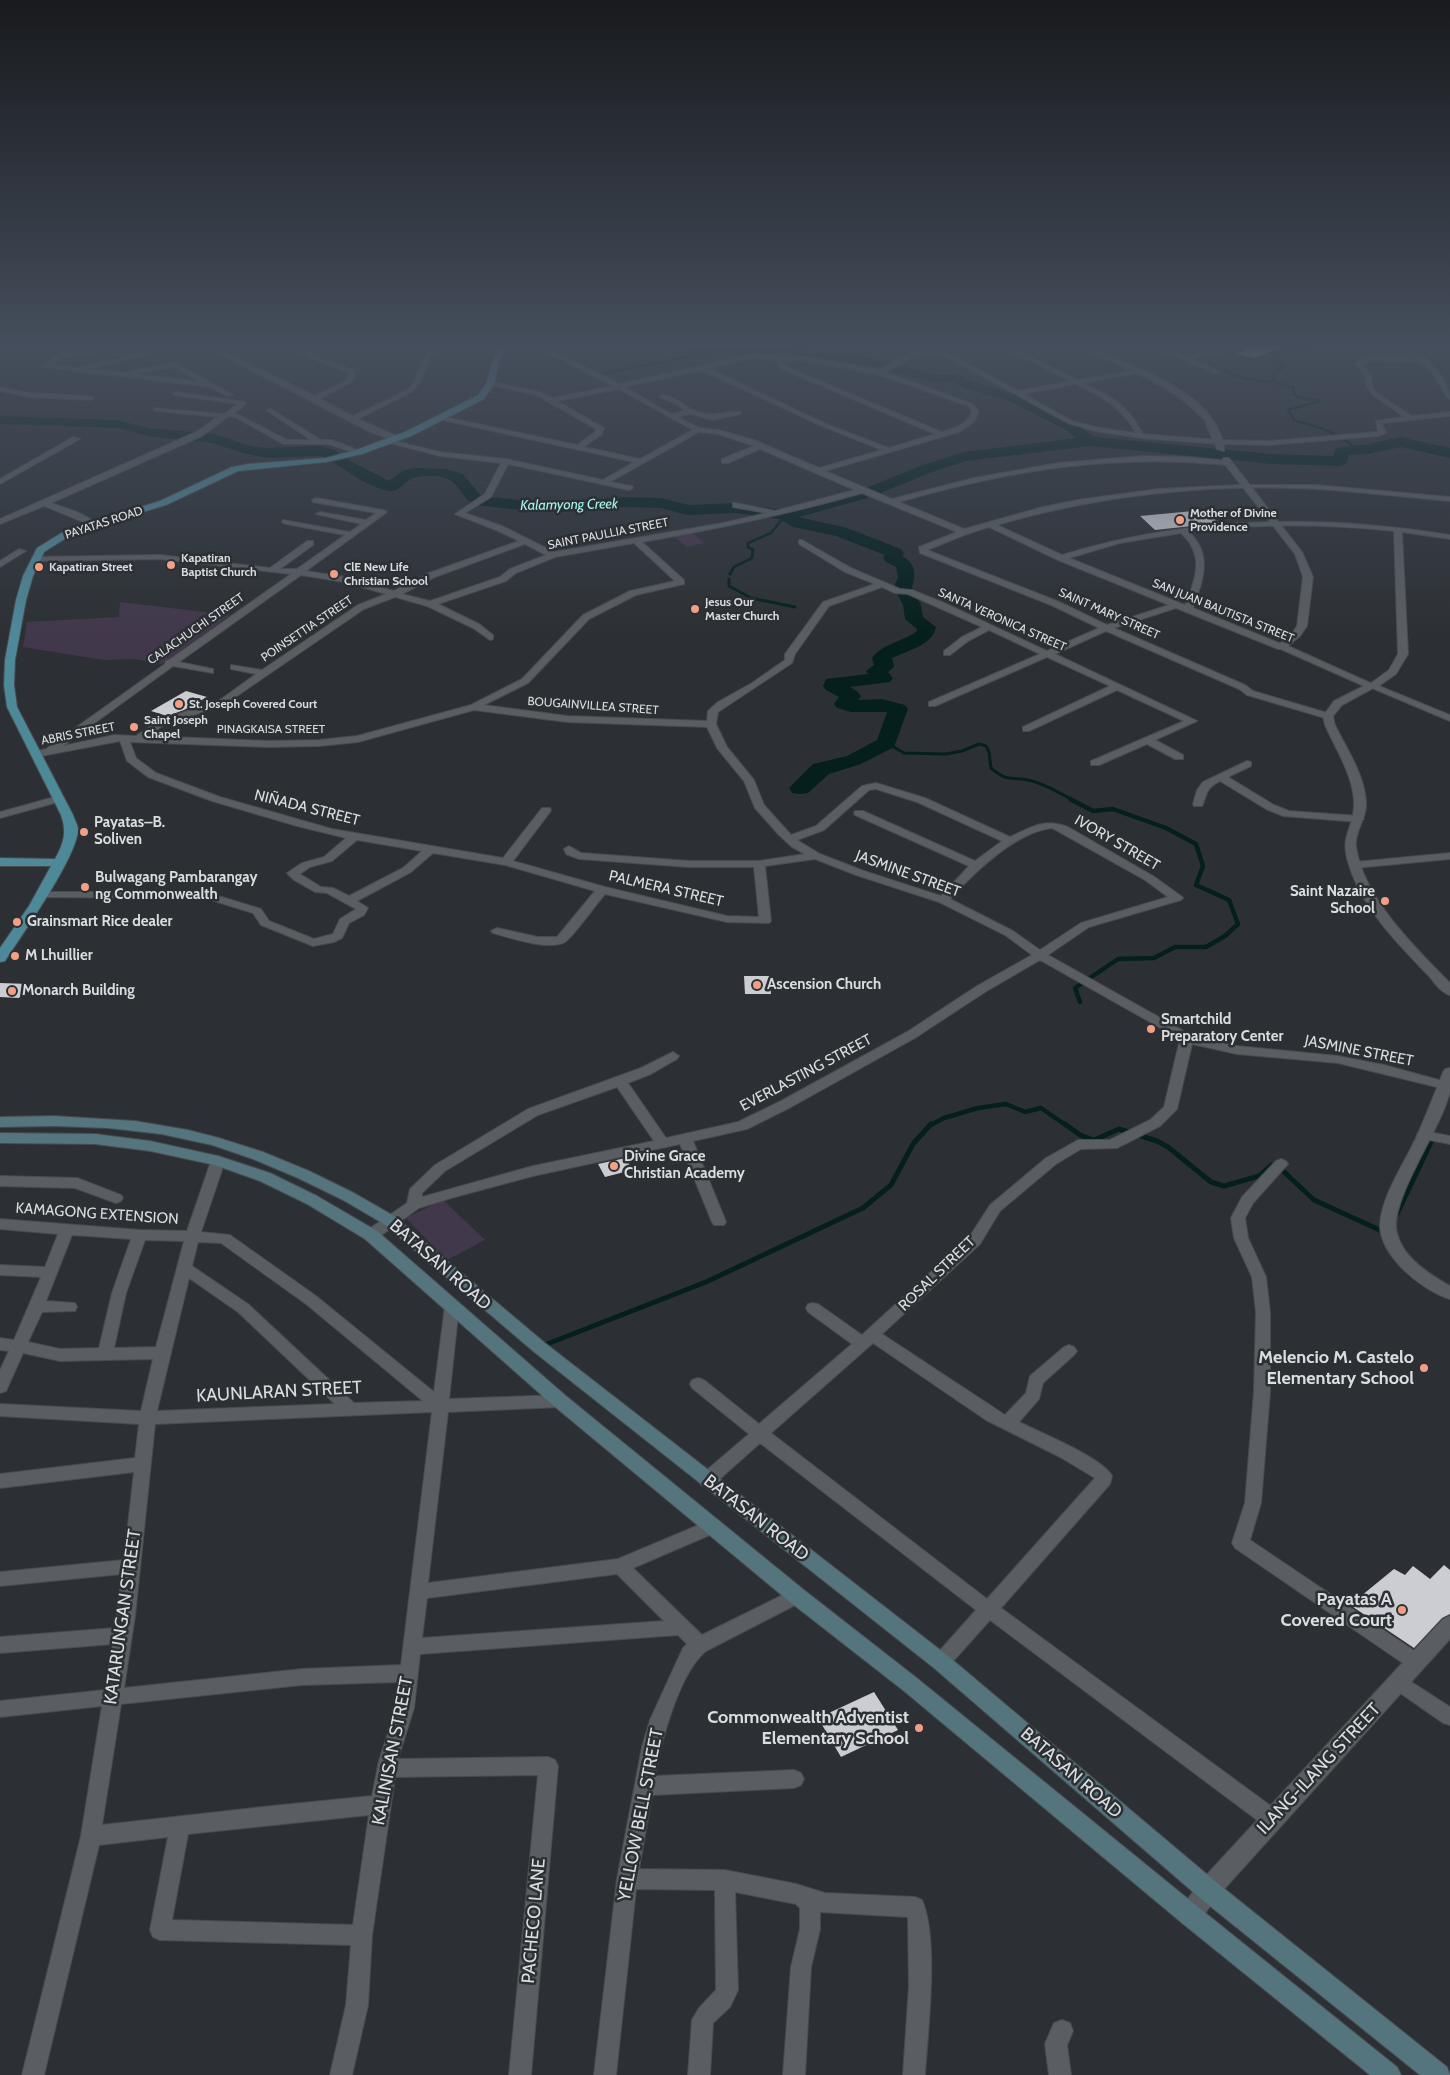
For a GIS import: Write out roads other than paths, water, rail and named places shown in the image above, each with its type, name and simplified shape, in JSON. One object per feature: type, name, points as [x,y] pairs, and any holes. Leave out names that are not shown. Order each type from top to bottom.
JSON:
[{"type":"main road","name":"PAYATAS ROAD","points":[[0,958],[42,895],[60,863],[66,851],[72,829],[12,707],[8,685],[10,660],[21,600],[40,550],[71,532],[163,504],[242,467],[326,460],[382,444]]},
{"type":"main road","points":[[0,862],[60,863]]},
{"type":"main road","name":"BATASAN ROAD","points":[[0,1122],[38,1120],[104,1122],[158,1129],[212,1140],[235,1147],[326,1185],[390,1221],[497,1314],[941,1662],[1208,1890],[1439,2075]]},
{"type":"main road","name":"BATASAN ROAD","points":[[0,1138],[95,1139],[150,1146],[218,1161],[265,1177],[312,1200],[371,1235],[560,1401],[797,1596],[910,1685],[1190,1915],[1389,2075]]},
{"type":"street","points":[[0,482],[67,444]]},
{"type":"street","points":[[0,522],[178,444]]},
{"type":"street","points":[[335,444],[359,452]]},
{"type":"street","points":[[406,444],[440,454],[506,461],[606,481],[629,488]]},
{"type":"street","points":[[564,444],[641,460]]},
{"type":"street","points":[[579,447],[583,444]]},
{"type":"street","points":[[606,481],[641,460],[675,444]]},
{"type":"street","points":[[755,444],[964,532],[1043,509],[1104,498],[1159,491],[1247,487],[1351,489],[1450,499]]},
{"type":"street","points":[[873,444],[889,450]]},
{"type":"street","points":[[818,471],[912,444]]},
{"type":"street","points":[[1203,444],[1220,446],[1255,444]]},
{"type":"street","points":[[725,462],[736,455],[761,446]]},
{"type":"street","points":[[891,502],[974,479],[1086,460],[1144,457],[1227,462],[1298,554],[1308,577],[1302,626],[1281,647]]},
{"type":"street","points":[[506,461],[488,495],[459,514],[499,528],[553,556]]},
{"type":"street","name":"SAINT PAULLIA STREET","points":[[430,604],[479,588],[503,578],[513,571],[553,556],[723,525],[862,490]]},
{"type":"street","name":"CALACHUCHI STREET","points":[[48,752],[169,663],[383,512],[316,500]]},
{"type":"street","points":[[44,503],[74,514],[93,524]]},
{"type":"street","points":[[736,505],[773,513]]},
{"type":"street","points":[[320,514],[367,523]]},
{"type":"street","points":[[286,522],[350,534]]},
{"type":"street","name":"SAN JUAN BAUTISTA STREET","points":[[988,524],[1061,558],[1450,718]]},
{"type":"street","points":[[1061,558],[1119,542],[1183,531],[1275,524],[1331,525],[1398,530],[1450,537]]},
{"type":"street","points":[[1398,530],[1403,654],[1393,672],[1372,686],[1338,703],[1328,716],[1330,725],[1358,790],[1359,819],[1349,845],[1355,865],[1367,892],[1406,946],[1450,992]]},
{"type":"street","points":[[1183,531],[1195,544],[1202,562],[1198,585],[1188,610]]},
{"type":"street","name":"SAINT MARY STREET","points":[[964,532],[922,550],[1037,595],[1107,628],[1236,684],[1250,693],[1328,716]]},
{"type":"street","points":[[474,707],[525,680],[586,617],[633,594],[681,582],[635,540]]},
{"type":"street","name":"POINSETTIA STREET","points":[[139,738],[161,723],[223,702],[338,620],[361,607],[397,593],[432,575],[500,549],[524,542]]},
{"type":"street","name":"SANTA VERONICA STREET","points":[[802,542],[848,570],[898,591],[909,592],[989,627],[1192,721],[1147,740]]},
{"type":"street","points":[[272,570],[310,543]]},
{"type":"street","points":[[0,565],[22,551]]},
{"type":"street","points":[[35,559],[160,557],[300,572],[397,593],[430,604],[476,626],[490,637]]},
{"type":"street","points":[[711,724],[713,711],[789,661],[790,654],[826,604],[880,584]]},
{"type":"street","points":[[932,704],[1049,655],[1107,628],[1176,605]]},
{"type":"street","points":[[947,653],[965,639],[989,627]]},
{"type":"street","points":[[169,663],[210,671]]},
{"type":"street","points":[[234,667],[263,673]]},
{"type":"street","points":[[1026,729],[1118,686]]},
{"type":"street","points":[[223,702],[256,707]]},
{"type":"street","name":"BOUGAINVILLEA STREET","points":[[474,707],[568,719],[711,724]]},
{"type":"street","name":"PINAGKAISA STREET","points":[[124,738],[270,744],[319,743],[358,739],[474,707]]},
{"type":"street","name":"JASMINE STREET","points":[[711,724],[722,748],[749,780],[759,806],[774,825],[790,839],[816,856],[860,874],[943,900],[1009,933],[1040,955],[1187,1038],[1208,1046],[1227,1049],[1322,1057],[1447,1078]]},
{"type":"street","name":"ABRIS STREET","points":[[36,754],[98,741],[124,738]]},
{"type":"street","name":"NIÑADA STREET","points":[[124,738],[131,759],[152,775],[239,806],[331,832],[506,862]]},
{"type":"street","points":[[1095,763],[1147,740],[1180,757]]},
{"type":"street","points":[[1198,804],[1202,790],[1207,784],[1247,764]]},
{"type":"street","points":[[1220,777],[1270,807],[1287,814],[1359,819]]},
{"type":"street","points":[[790,839],[820,828],[866,788],[876,786],[921,800],[1010,841]]},
{"type":"street","points":[[0,815],[58,799]]},
{"type":"street","points":[[506,862],[546,810]]},
{"type":"street","points":[[859,813],[976,865]]},
{"type":"street","name":"IVORY STREET","points":[[943,900],[976,865],[1010,841],[1043,826],[1053,825],[1149,878],[1177,898]]},
{"type":"street","points":[[215,898],[257,911],[265,923],[313,943],[330,940],[338,936],[344,921],[360,912],[362,908],[328,890],[319,890],[293,875],[296,870],[306,865],[328,860],[355,836]]},
{"type":"street","points":[[348,901],[407,870],[432,849]]},
{"type":"street","points":[[569,849],[573,854],[688,864],[759,864],[816,856]]},
{"type":"street","points":[[1355,865],[1450,856]]},
{"type":"street","name":"PALMERA STREET","points":[[506,862],[602,890],[727,919],[765,921],[759,864]]},
{"type":"street","points":[[497,931],[537,940],[557,941],[561,939],[602,890]]},
{"type":"street","points":[[42,895],[170,895]]},
{"type":"street","name":"EVERLASTING STREET","points":[[371,1235],[414,1205],[447,1194],[533,1171],[742,1126],[786,1104],[911,1034],[1086,925],[1177,898]]},
{"type":"street","name":"ROSAL STREET","points":[[707,1480],[975,1240],[995,1208],[1051,1161],[1078,1144],[1112,1145],[1155,1123],[1170,1109],[1187,1038]]},
{"type":"street","points":[[414,1205],[415,1192],[440,1168],[533,1112],[646,1071],[673,1056]]},
{"type":"street","points":[[1447,1078],[1424,1135],[1402,1182],[1389,1216],[1388,1231],[1402,1256],[1420,1277],[1450,1293]]},
{"type":"street","points":[[620,1081],[662,1143]]},
{"type":"street","points":[[1424,1135],[1450,1140]]},
{"type":"street","points":[[684,1139],[719,1222]]},
{"type":"street","name":"KATARUNGAN STREET","points":[[33,2075],[91,1836],[123,1635],[148,1418],[162,1353],[192,1237],[218,1161]]},
{"type":"street","points":[[1278,1167],[1247,1200],[1238,1218],[1241,1238],[1259,1277],[1263,1324],[1262,1392],[1253,1502],[1241,1543],[1416,1662]]},
{"type":"street","points":[[0,1181],[49,1180],[77,1183],[116,1198]]},
{"type":"street","name":"KAMAGONG EXTENSION","points":[[0,1224],[140,1235],[225,1239],[311,1300],[439,1405]]},
{"type":"street","points":[[0,1387],[37,1306],[67,1228]]},
{"type":"street","points":[[105,1354],[122,1285],[140,1235]]},
{"type":"street","points":[[185,1268],[243,1308],[350,1408]]},
{"type":"street","points":[[0,1270],[49,1272]]},
{"type":"street","points":[[37,1306],[70,1307]]},
{"type":"street","name":"KALINISAN STREET","points":[[341,2075],[357,2005],[362,1935],[380,1805],[387,1768],[405,1708],[452,1306]]},
{"type":"street","points":[[813,1308],[1007,1424],[1023,1430],[1083,1462],[1102,1474],[1105,1479],[990,1610],[941,1662]]},
{"type":"street","points":[[0,1344],[60,1355],[162,1353]]},
{"type":"street","points":[[1007,1424],[1033,1395],[1036,1380],[1070,1351]]},
{"type":"street","points":[[698,1384],[759,1434],[990,1610],[1272,1819]]},
{"type":"street","name":"KAUNLARAN STREET","points":[[0,1410],[148,1418],[350,1408],[560,1401]]},
{"type":"street","points":[[0,1481],[143,1464]]},
{"type":"street","points":[[418,1592],[620,1566],[713,1526]]},
{"type":"street","points":[[0,1580],[132,1566]]},
{"type":"street","points":[[620,1566],[700,1644]]},
{"type":"street","name":"YELLOW BELL STREET","points":[[605,2075],[627,1879],[651,1747],[659,1720],[689,1654],[700,1644],[797,1596]]},
{"type":"street","name":"ILANG-ILANG STREET","points":[[1190,1915],[1208,1890],[1450,1625]]},
{"type":"street","points":[[411,1647],[683,1627]]},
{"type":"street","points":[[0,1645],[123,1635]]},
{"type":"street","points":[[0,1709],[302,1677],[409,1673]]},
{"type":"street","points":[[1399,1682],[1450,1717]]},
{"type":"street","name":"PACHECO LANE","points":[[387,1768],[548,1766],[520,2075]]},
{"type":"street","points":[[645,1786],[794,1779]]},
{"type":"street","points":[[91,1836],[180,1827],[314,1809],[380,1805]]},
{"type":"street","points":[[180,1827],[160,1930],[362,1935]]},
{"type":"street","points":[[627,1879],[725,1880],[796,1894],[825,1902],[902,1905],[918,1909],[919,1968],[914,2075]]},
{"type":"street","points":[[700,2075],[703,2020],[707,2013],[725,1999],[727,1990],[725,1880]]},
{"type":"street","points":[[794,2075],[801,1967],[810,1929],[810,1908],[806,1898]]},
{"type":"street","points":[[1060,2075],[1056,2044],[1062,2031]]},
{"type":"waterway","name":"Kalamyong Creek","points":[[229,444],[248,450],[267,453],[319,451],[330,453],[349,466],[384,484],[392,486],[405,476],[413,473],[446,473],[462,481],[476,500],[538,507],[565,507],[623,502],[661,503],[687,510],[735,508],[783,515]]},
{"type":"waterway","name":"Kalamyong Creek","points":[[872,491],[926,469],[964,457],[1069,444]]},
{"type":"waterway","name":"Kalamyong Creek","points":[[1114,444],[1271,459],[1341,461],[1341,451],[1368,449],[1392,444]]},
{"type":"waterway","points":[[1350,444],[1355,449]]},
{"type":"waterway","name":"Kalamyong Creek","points":[[1412,444],[1450,453]]},
{"type":"waterway","name":"Kalamyong Creek","points":[[783,515],[817,508],[862,495]]},
{"type":"waterway","points":[[730,574],[734,567],[752,558],[753,550],[748,547],[748,543],[771,533],[783,518],[783,515]]},
{"type":"waterway","points":[[783,515],[799,523],[841,532],[895,553],[892,558],[904,564],[907,577],[903,587],[912,605],[914,619],[927,627],[926,633],[917,640],[885,654],[882,658],[884,667],[876,671],[883,678],[833,683],[833,686],[851,696],[844,704],[851,706],[876,704],[898,709],[892,722],[887,743],[854,760],[821,769],[800,788]]},
{"type":"waterway","points":[[729,579],[729,586],[751,598],[795,607]]},
{"type":"waterway","points":[[887,743],[904,753],[946,754],[962,751],[979,744],[986,746],[989,752],[991,768],[1002,776],[1040,783],[1073,800]]},
{"type":"waterway","points":[[1070,799],[1093,811],[1113,809],[1166,828],[1196,844],[1203,866],[1196,885],[1229,900],[1238,924],[1225,936],[1206,947],[1175,947],[1154,958],[1118,959],[1075,988],[1080,1002]]},
{"type":"waterway","points":[[929,1126],[944,1118],[978,1108],[1006,1104],[1025,1112],[1041,1108],[1067,1126]]},
{"type":"waterway","points":[[1065,1124],[1080,1135],[1094,1140],[1119,1129],[1157,1141],[1168,1147],[1211,1182],[1224,1186],[1259,1176],[1272,1165],[1281,1169],[1314,1200],[1382,1231]]},
{"type":"waterway","points":[[542,1346],[706,1282],[863,1208],[891,1185],[913,1144],[929,1126]]},
{"type":"waterway","points":[[1397,1214],[1433,1138],[1436,1139]]},
{"type":"place","name":"Mother of Divine Providence","points":[[1180,520]]},
{"type":"place","name":"Kapatiran Baptist Church","points":[[171,565]]},
{"type":"place","name":"Kapatiran Street","points":[[39,567]]},
{"type":"place","name":"ClE New Life Christian School","points":[[334,574]]},
{"type":"place","name":"Jesus Our Master Church","points":[[695,609]]},
{"type":"place","name":"St. Joseph Covered Court","points":[[179,704]]},
{"type":"place","name":"Saint Joseph Chapel","points":[[134,727]]},
{"type":"place","name":"Payatas–B. Soliven","points":[[84,832]]},
{"type":"place","name":"Bulwagang Pambarangay ng Commonwealth","points":[[85,887]]},
{"type":"place","name":"Saint Nazaire School","points":[[1385,901]]},
{"type":"place","name":"Grainsmart Rice dealer","points":[[17,922]]},
{"type":"place","name":"M Lhuillier","points":[[15,956]]},
{"type":"place","name":"Ascension Church","points":[[757,985]]},
{"type":"place","name":"Monarch Building","points":[[12,991]]},
{"type":"place","name":"Smartchild Preparatory Center","points":[[1151,1029]]},
{"type":"place","name":"Divine Grace Christian Academy","points":[[614,1166]]},
{"type":"place","name":"Melencio M. Castelo Elementary School","points":[[1424,1368]]},
{"type":"place","name":"Payatas A Covered Court","points":[[1402,1610]]},
{"type":"place","name":"Commonwealth Adventist Elementary School","points":[[919,1728]]}]
